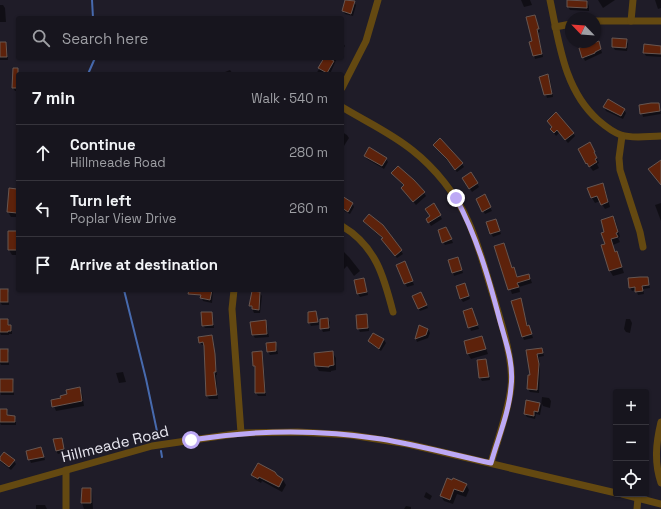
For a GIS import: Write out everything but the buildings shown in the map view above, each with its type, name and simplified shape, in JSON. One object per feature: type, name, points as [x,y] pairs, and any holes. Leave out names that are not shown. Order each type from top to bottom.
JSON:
[{"type":"street","points":[[344,84],[366,41],[375,15],[378,0]]},
{"type":"street","points":[[550,0],[562,56],[568,75],[577,95],[595,117],[611,131],[622,136],[661,136]]},
{"type":"street","points":[[631,21],[633,0]]},
{"type":"street","points":[[601,21],[661,21]]},
{"type":"street","points":[[555,27],[565,25]]},
{"type":"street","points":[[344,108],[390,135],[412,150],[430,167],[452,193],[468,220],[481,254],[496,305],[507,347],[512,375],[510,397],[491,463]]},
{"type":"street","points":[[622,136],[619,158],[620,170],[640,232],[643,247]]},
{"type":"street","points":[[344,227],[357,236],[372,254],[386,287],[393,312]]},
{"type":"street","points":[[234,292],[232,309],[241,433]]},
{"type":"street","points":[[661,422],[657,440],[656,459],[658,475],[661,483]]},
{"type":"street","name":"Hillmeade Road","points":[[0,489],[152,446],[241,433],[298,432],[351,435],[408,444],[613,492]]},
{"type":"street","points":[[66,470],[66,509]]},
{"type":"street","points":[[634,497],[661,504]]},
{"type":"street","points":[[637,509],[638,498]]},
{"type":"waterway","points":[[92,0],[93,16]]},
{"type":"waterway","points":[[89,72],[94,60]]},
{"type":"waterway","points":[[124,292],[146,379],[158,436]]},
{"type":"waterway","points":[[161,451],[162,457]]},
{"type":"route","points":[[191,440],[241,433],[327,433],[351,435],[408,444],[491,463],[510,397],[512,375],[507,347],[481,254],[468,220],[456,198]]}]
